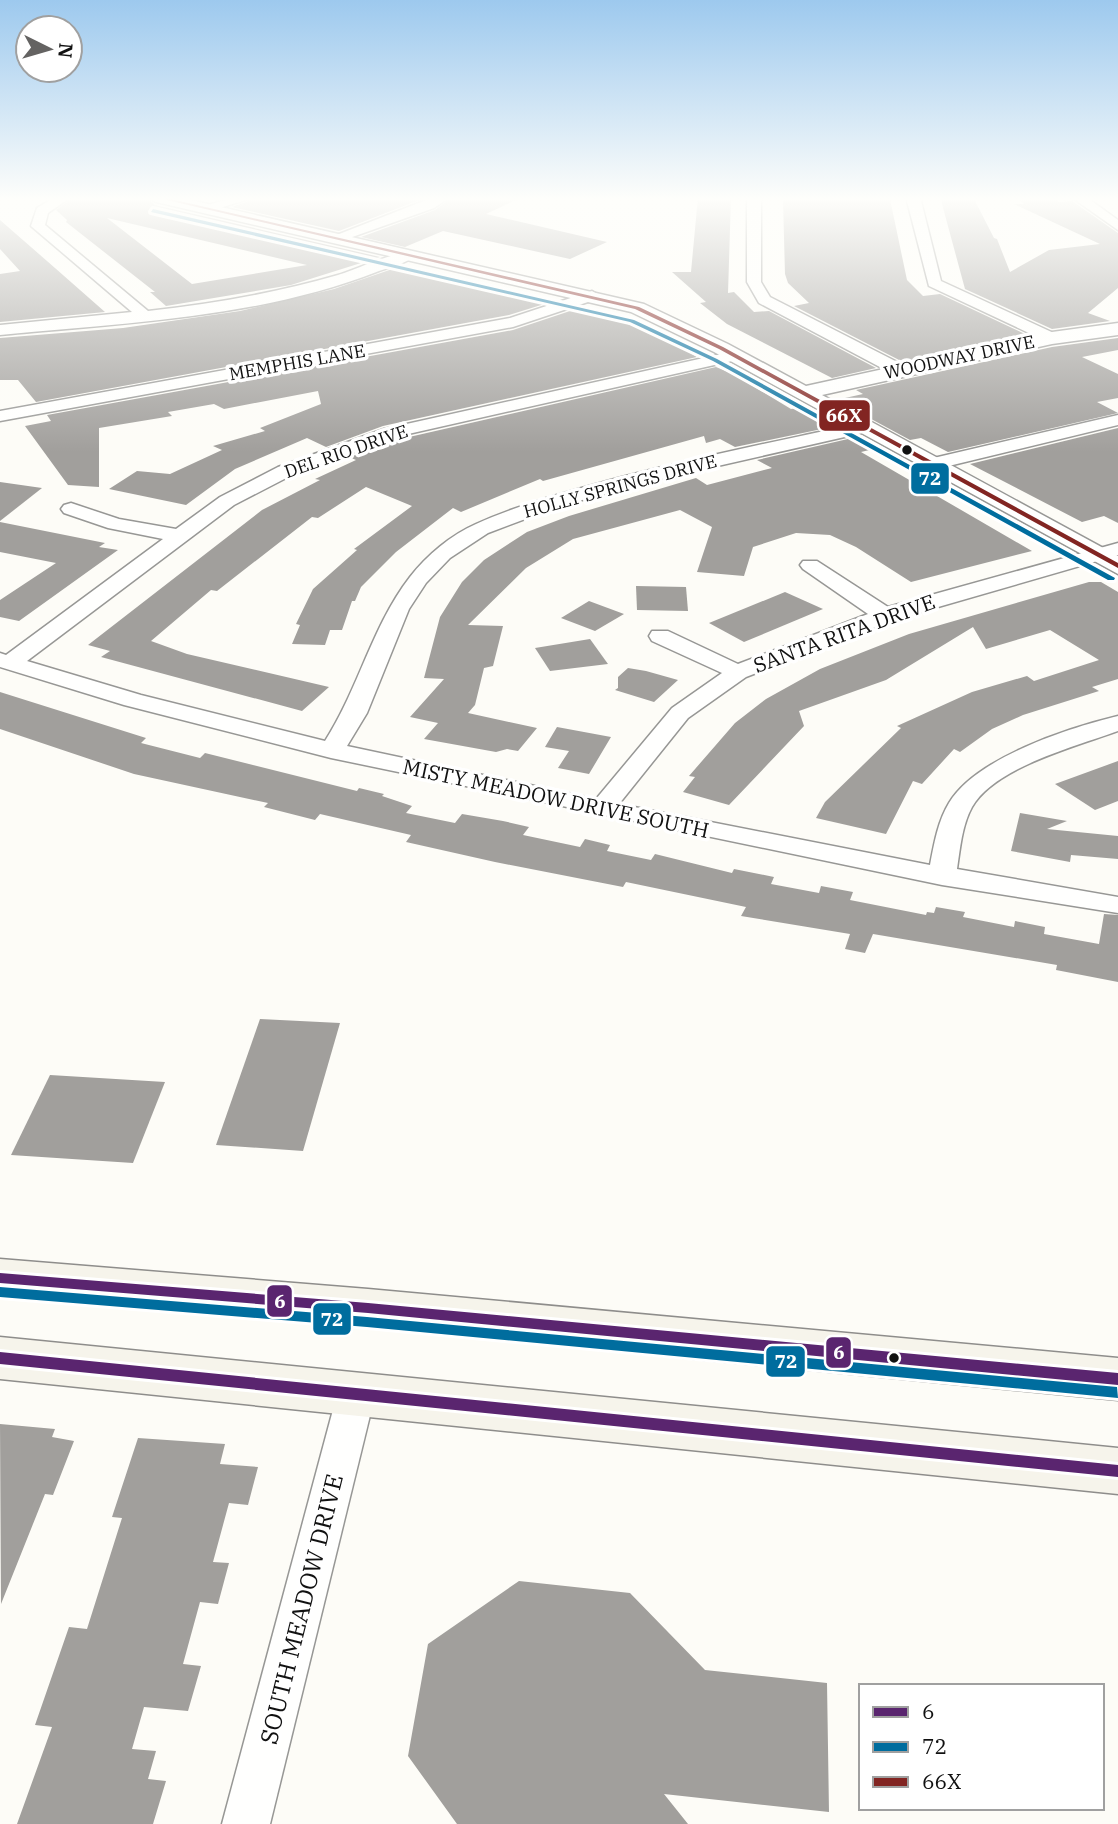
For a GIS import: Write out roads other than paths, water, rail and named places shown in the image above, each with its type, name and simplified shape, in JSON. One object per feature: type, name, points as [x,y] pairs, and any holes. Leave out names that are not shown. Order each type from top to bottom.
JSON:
[{"type":"main road","points":[[0,1278],[381,1310],[1118,1379]]},
{"type":"main road","points":[[0,1358],[1118,1471]]},
{"type":"street","points":[[105,282],[143,314]]},
{"type":"street","points":[[0,330],[143,314],[333,282]]},
{"type":"street","points":[[532,282],[592,296],[659,317],[932,464],[1107,552],[1118,566]]},
{"type":"street","points":[[754,282],[764,300],[899,370]]},
{"type":"street","points":[[934,282],[1052,338]]},
{"type":"street","name":"MEMPHIS LANE","points":[[0,416],[513,321],[592,296]]},
{"type":"street","name":"WOODWAY DRIVE","points":[[802,393],[1052,338],[1118,329]]},
{"type":"street","name":"DEL RIO DRIVE","points":[[5,662],[179,536],[254,486],[351,445],[494,408],[735,356]]},
{"type":"street","points":[[932,464],[1118,420]]},
{"type":"street","name":"HOLLY SPRINGS DRIVE","points":[[331,751],[355,713],[398,609],[419,579],[443,554],[481,529],[553,502],[652,475],[865,427]]},
{"type":"street","points":[[71,509],[115,524],[179,536]]},
{"type":"street","name":"SANTA RITA DRIVE","points":[[602,808],[680,713],[738,673],[804,644],[885,615],[1107,552]]},
{"type":"street","points":[[810,565],[885,615]]},
{"type":"street","points":[[660,636],[738,673]]},
{"type":"street","name":"MISTY MEADOW DRIVE SOUTH","points":[[5,662],[151,706],[331,751],[942,877],[1118,905]]},
{"type":"street","points":[[942,877],[951,826],[963,801],[977,787],[1036,752],[1118,723]]},
{"type":"street","name":"SOUTH MEADOW DRIVE","points":[[246,1824],[356,1395]]}]
